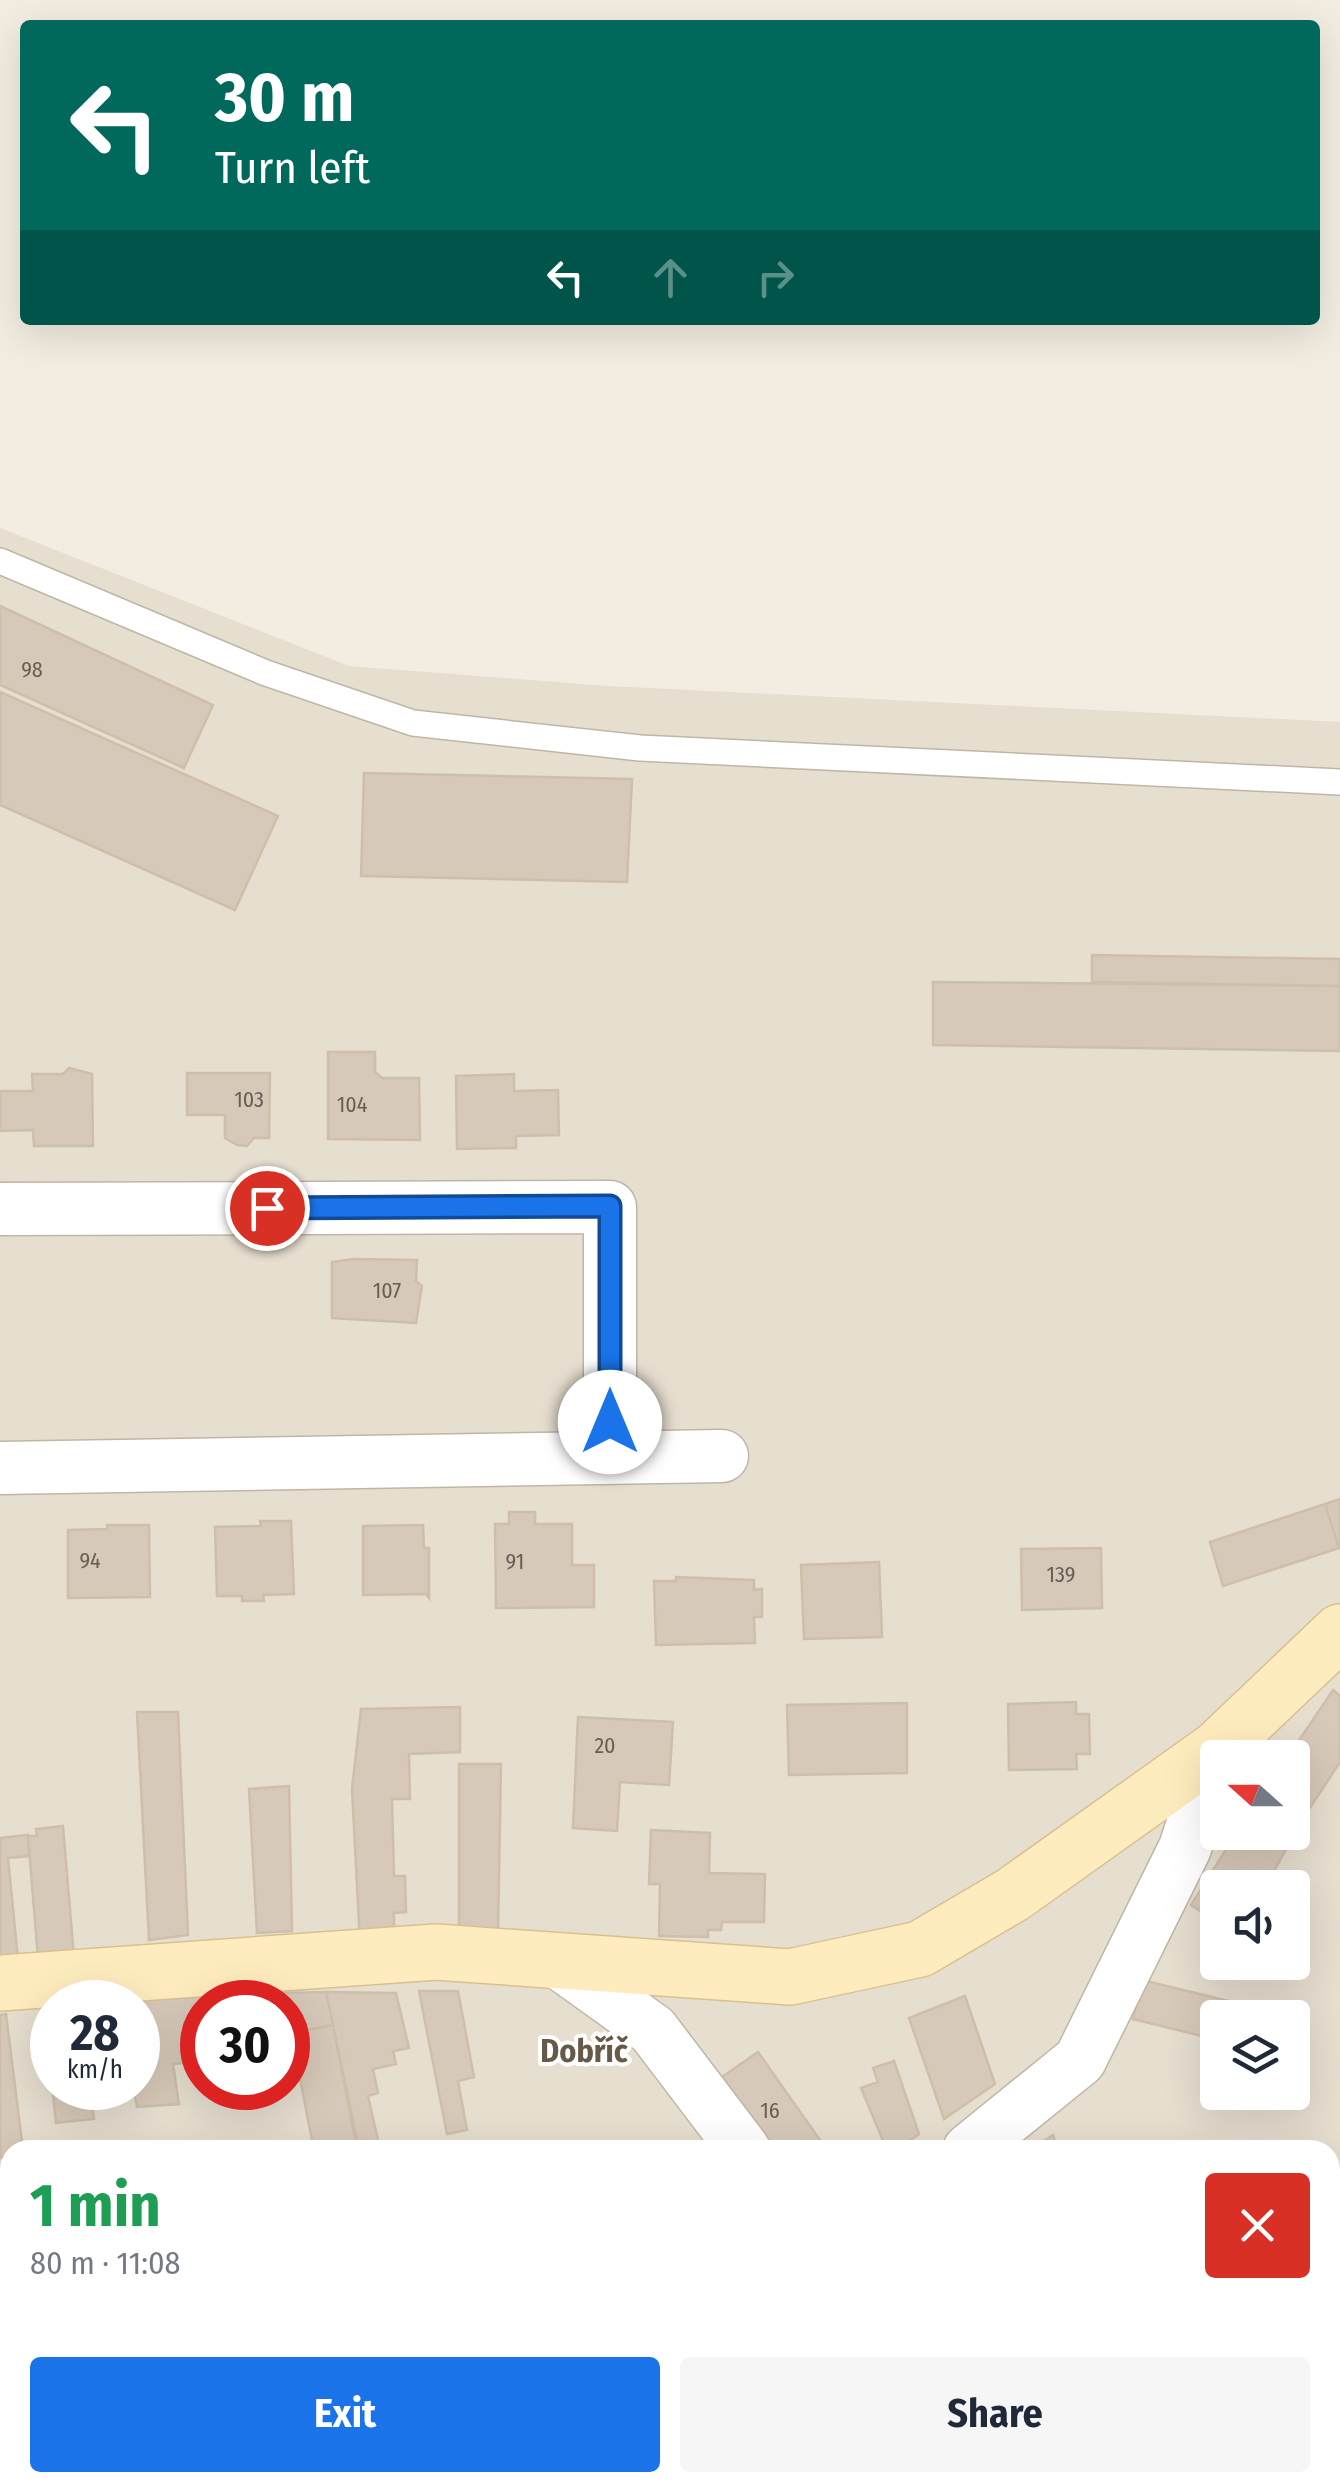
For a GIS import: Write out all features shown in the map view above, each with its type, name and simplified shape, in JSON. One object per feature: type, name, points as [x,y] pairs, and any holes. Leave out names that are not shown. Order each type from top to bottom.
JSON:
[{"type":"street","points":[[0,1210],[610,1206],[610,1458]]},
{"type":"street","points":[[0,1468],[722,1456]]},
{"type":"street","points":[[1226,1740],[1340,1632]]},
{"type":"street","points":[[0,1982],[436,1952],[561,1964],[790,1977],[920,1949],[1012,1895],[1200,1761]]},
{"type":"street","points":[[980,2140],[1080,2060],[1186,1848],[1200,1804]]},
{"type":"street","points":[[561,1964],[653,2030],[736,2140]]},
{"type":"lane","points":[[0,561],[266,673],[413,723],[640,748],[1340,782]]},
{"type":"shaded area","points":[[0,528],[349,666],[608,686],[1340,722],[1340,2140],[0,2140]]},
{"type":"building","points":[[0,606],[213,705],[184,768],[0,685]]},
{"type":"building","points":[[0,692],[278,816],[235,910],[0,805]]},
{"type":"building","points":[[364,773],[632,779],[627,882],[361,876]]},
{"type":"building","points":[[1092,955],[1340,959],[1340,986],[1092,982]]},
{"type":"building","points":[[933,982],[1340,986],[1340,1051],[933,1045]]},
{"type":"building","points":[[328,1052],[375,1052],[375,1072],[382,1078],[419,1078],[420,1140],[328,1139]]},
{"type":"building","points":[[69,1068],[92,1074],[93,1146],[34,1146],[33,1130],[0,1131],[0,1091],[33,1091],[32,1074],[63,1074]]},
{"type":"building","points":[[187,1073],[270,1073],[269,1138],[254,1138],[247,1146],[237,1145],[225,1138],[225,1115],[187,1115]]},
{"type":"building","points":[[514,1074],[514,1091],[558,1090],[559,1135],[516,1136],[516,1148],[457,1149],[456,1076]]},
{"type":"building","points":[[417,1260],[416,1281],[422,1286],[416,1323],[332,1318],[332,1262]]},
{"type":"building","points":[[1340,1499],[1340,1548],[1339,1548],[1325,1504]]},
{"type":"building","points":[[1325,1504],[1339,1548],[1223,1586],[1210,1542]]},
{"type":"building","points":[[509,1512],[535,1512],[535,1524],[572,1524],[572,1565],[594,1565],[594,1607],[496,1608],[495,1524],[509,1524]]},
{"type":"building","points":[[260,1521],[291,1521],[294,1594],[263,1595],[264,1601],[217,1596],[215,1527],[261,1526]]},
{"type":"building","points":[[107,1525],[149,1525],[150,1597],[68,1598],[68,1530],[107,1529]]},
{"type":"building","points":[[423,1525],[424,1548],[429,1548],[429,1598],[426,1594],[363,1595],[363,1526]]},
{"type":"building","points":[[1101,1548],[1102,1608],[1022,1610],[1021,1549]]},
{"type":"building","points":[[879,1562],[882,1637],[804,1639],[801,1565]]},
{"type":"building","points":[[676,1577],[754,1580],[754,1590],[762,1589],[762,1617],[754,1617],[755,1643],[656,1645],[654,1581],[676,1581]]},
{"type":"building","points":[[1333,1690],[1340,1696],[1340,1762],[1310,1808],[1310,1740],[1299,1740]]},
{"type":"building","points":[[1076,1702],[1076,1714],[1089,1714],[1090,1754],[1076,1754],[1077,1769],[1009,1770],[1008,1704]]},
{"type":"building","points":[[907,1703],[907,1773],[789,1775],[787,1705]]},
{"type":"building","points":[[460,1707],[460,1752],[409,1754],[410,1799],[392,1799],[394,1876],[405,1876],[406,1912],[394,1913],[394,1938],[360,1943],[352,1789],[361,1709]]},
{"type":"building","points":[[137,1712],[178,1712],[188,1935],[149,1940]]},
{"type":"building","points":[[578,1717],[673,1722],[669,1785],[620,1782],[617,1831],[573,1828]]},
{"type":"building","points":[[459,1764],[501,1764],[498,1932],[459,1932]]},
{"type":"building","points":[[289,1786],[292,1931],[257,1933],[249,1789]]},
{"type":"building","points":[[63,1826],[74,1957],[38,1958],[28,1836],[37,1836],[36,1829]]},
{"type":"building","points":[[651,1830],[710,1833],[709,1873],[765,1874],[764,1922],[722,1922],[721,1930],[708,1930],[708,1937],[659,1936],[660,1884],[649,1884]]},
{"type":"building","points":[[28,1835],[29,1856],[8,1858],[18,1959],[0,1960],[0,1838]]},
{"type":"building","points":[[1226,1850],[1285,1850],[1275,1870],[1213,1870]]},
{"type":"building","points":[[1200,1891],[1200,1911],[1191,1905]]},
{"type":"building","points":[[1142,1980],[1225,2000],[1200,2000],[1200,2036],[1133,2019]]},
{"type":"building","points":[[419,1991],[458,1991],[474,2077],[458,2081],[467,2130],[447,2134]]},
{"type":"building","points":[[310,1992],[326,1992],[333,2025],[310,2029]]},
{"type":"building","points":[[326,1992],[396,1993],[409,2048],[393,2051],[396,2064],[373,2069],[378,2093],[368,2096],[378,2140],[357,2140]]},
{"type":"building","points":[[965,1996],[995,2084],[944,2119],[909,2018]]},
{"type":"building","points":[[180,1998],[180,2063],[173,2064],[179,2104],[160,2105],[160,1999]]},
{"type":"building","points":[[6,2014],[22,2140],[0,2140],[0,2015]]},
{"type":"building","points":[[333,2025],[355,2140],[312,2140],[306,2110],[310,2110],[310,2029]]},
{"type":"building","points":[[758,2052],[820,2140],[766,2140],[722,2077]]},
{"type":"building","points":[[894,2061],[919,2134],[910,2140],[883,2140],[861,2088],[878,2082],[873,2068]]},
{"type":"building","points":[[55,2110],[93,2110],[94,2119],[56,2123]]},
{"type":"district","name":"Dobříč","points":[[584,2051]]},
{"type":"route","points":[[267,1208],[610,1206],[610,1422]]}]
